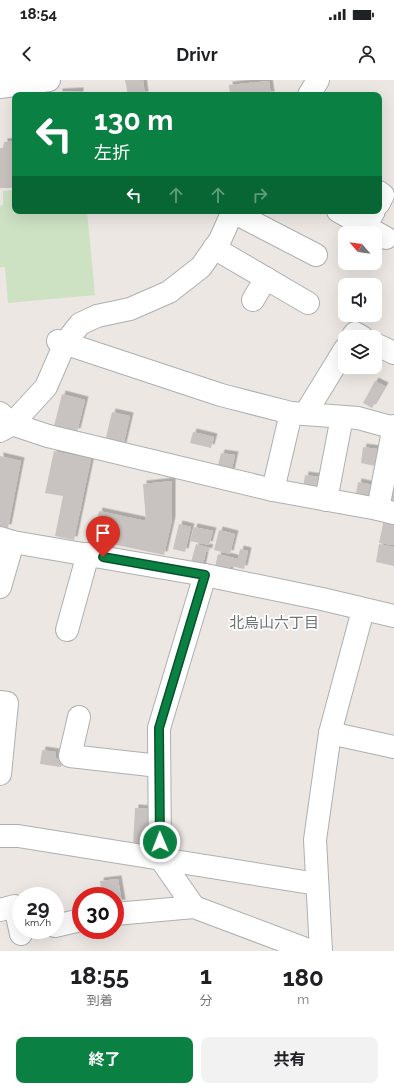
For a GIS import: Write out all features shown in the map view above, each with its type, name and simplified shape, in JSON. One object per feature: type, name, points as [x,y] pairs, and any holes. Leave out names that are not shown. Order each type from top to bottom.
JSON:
[{"type":"street","points":[[0,86],[49,80]]},
{"type":"street","points":[[311,92],[318,80]]},
{"type":"street","points":[[4,423],[46,387],[62,342],[80,324],[97,316],[130,309],[169,292],[200,267],[220,240],[232,214]]},
{"type":"street","points":[[237,214],[316,256]]},
{"type":"street","points":[[350,214],[370,219],[386,238]]},
{"type":"street","points":[[214,248],[308,303]]},
{"type":"street","points":[[253,300],[266,278]]},
{"type":"street","points":[[4,423],[48,436],[273,490],[386,511],[394,427],[358,418],[298,413],[221,395],[62,342]]},
{"type":"street","points":[[382,347],[394,353]]},
{"type":"street","points":[[273,490],[298,413],[338,359]]},
{"type":"street","points":[[326,500],[342,417]]},
{"type":"street","points":[[0,587],[7,540],[205,575],[322,599],[363,610],[394,616]]},
{"type":"street","points":[[67,630],[88,554]]},
{"type":"street","points":[[194,907],[160,858],[159,728],[205,575]]},
{"type":"street","points":[[321,951],[315,840],[330,733],[363,610]]},
{"type":"street","points":[[0,702],[8,703],[0,765]]},
{"type":"street","points":[[79,717],[70,756],[159,766]]},
{"type":"street","points":[[330,733],[394,746]]},
{"type":"street","points":[[0,836],[18,836],[317,884]]},
{"type":"street","points":[[0,910],[12,907]]},
{"type":"street","points":[[124,913],[194,907],[312,951]]},
{"type":"green space","points":[[12,190],[12,214],[87,214],[95,295],[8,303],[5,267],[0,267],[0,206],[3,205],[3,191]]},
{"type":"building","points":[[125,80],[143,80],[145,92],[127,92]]},
{"type":"building","points":[[269,81],[271,92],[230,92],[229,85]]},
{"type":"building","points":[[80,91],[80,92],[59,92]]},
{"type":"building","points":[[12,141],[12,188],[0,188],[0,148],[4,148],[4,142]]},
{"type":"building","points":[[375,381],[385,386],[372,408],[363,403]]},
{"type":"building","points":[[62,394],[85,400],[77,432],[54,426]]},
{"type":"building","points":[[112,412],[130,416],[123,446],[105,442]]},
{"type":"building","points":[[193,432],[214,437],[211,448],[190,443]]},
{"type":"building","points":[[363,447],[377,449],[375,466],[361,463]]},
{"type":"building","points":[[54,451],[91,459],[74,540],[55,536],[63,496],[45,493]]},
{"type":"building","points":[[221,453],[235,455],[231,473],[217,470]]},
{"type":"building","points":[[0,456],[21,461],[8,528],[0,526]]},
{"type":"building","points":[[305,475],[320,477],[317,493],[303,490]]},
{"type":"building","points":[[172,481],[172,520],[164,555],[93,540],[99,511],[146,521],[143,484]]},
{"type":"building","points":[[358,482],[373,485],[369,501],[355,499]]},
{"type":"building","points":[[388,488],[394,489],[394,507],[389,506]]},
{"type":"building","points":[[384,519],[394,520],[394,545],[379,543]]},
{"type":"building","points":[[179,524],[191,527],[185,552],[173,549]]},
{"type":"building","points":[[194,527],[213,531],[209,545],[190,541]]},
{"type":"building","points":[[219,530],[235,534],[230,554],[214,550]]},
{"type":"building","points":[[196,544],[210,548],[208,552],[206,551],[202,569],[190,566]]},
{"type":"building","points":[[379,544],[394,547],[394,566],[376,562]]},
{"type":"building","points":[[240,549],[248,551],[244,569],[231,566],[229,574],[214,571],[218,554],[238,559]]},
{"type":"building","points":[[42,750],[56,752],[55,758],[63,760],[61,767],[40,764]]},
{"type":"building","points":[[135,808],[151,809],[149,846],[133,846]]},
{"type":"building","points":[[118,879],[119,887],[101,887],[100,881]]},
{"type":"district","name":"北烏山六丁目","points":[[274,623]]},
{"type":"route","points":[[103,557],[205,575],[159,728],[160,842]]}]
